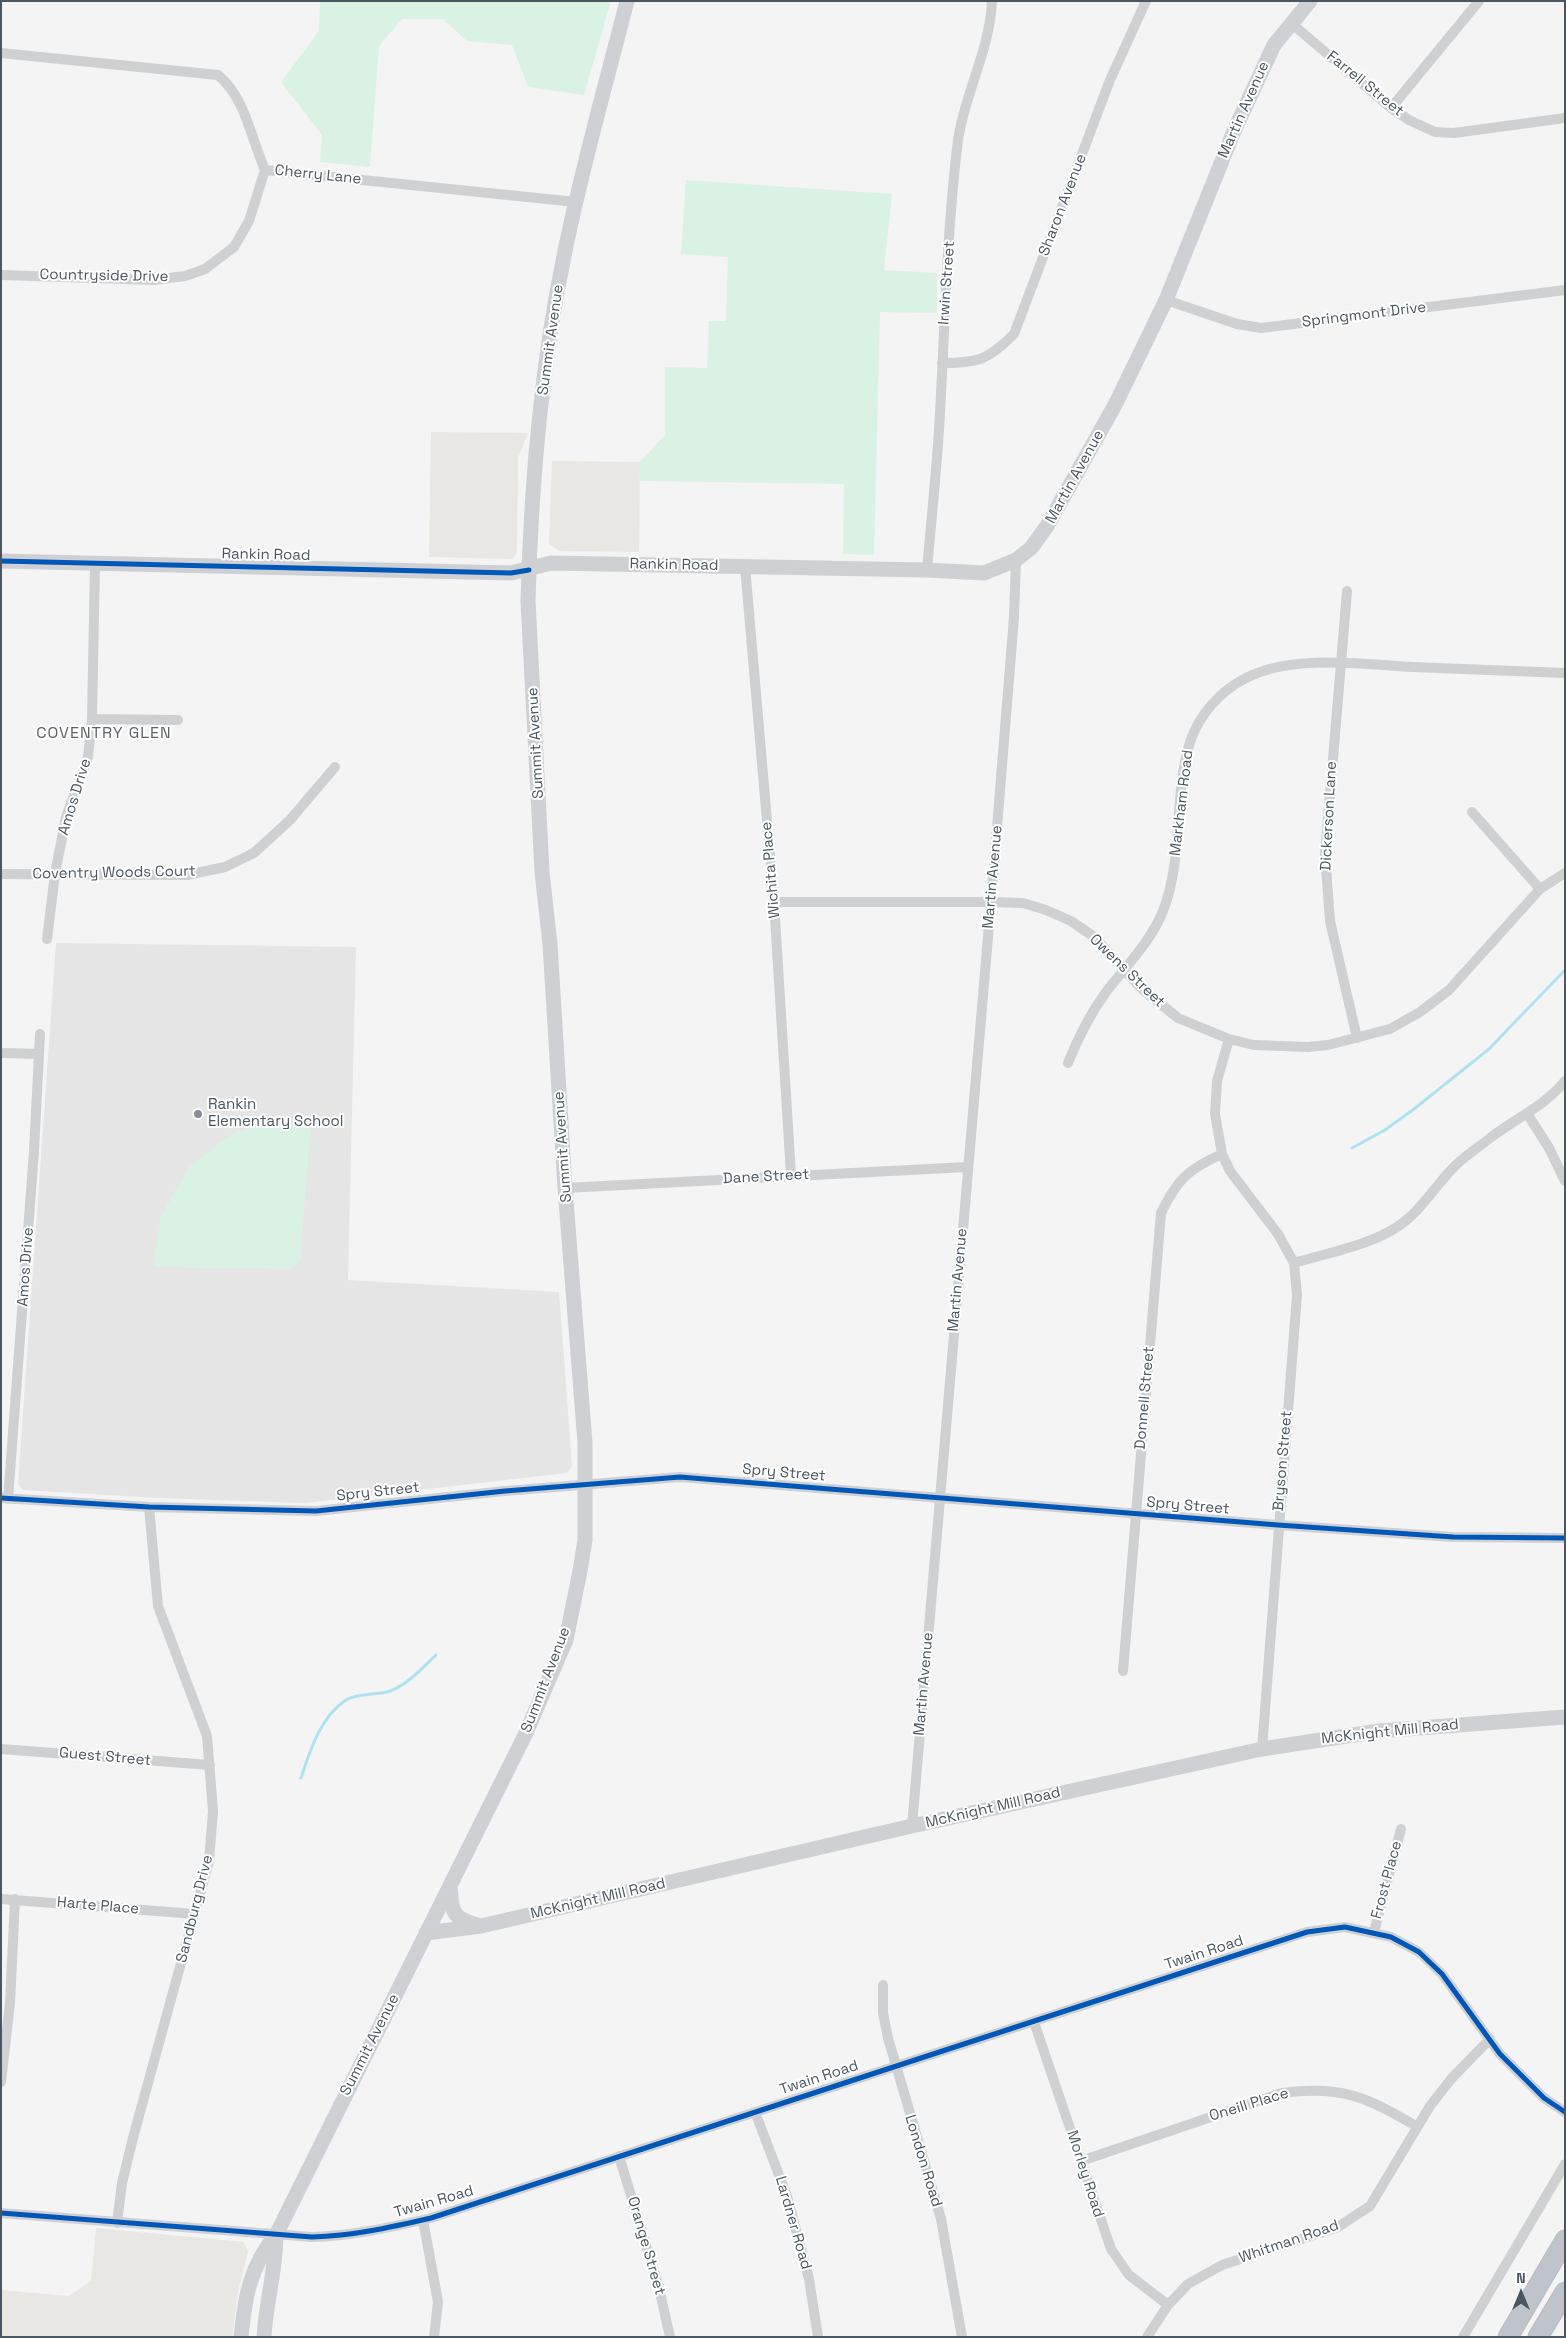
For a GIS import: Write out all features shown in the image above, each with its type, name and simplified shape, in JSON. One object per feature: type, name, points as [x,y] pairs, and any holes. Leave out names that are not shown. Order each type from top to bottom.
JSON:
[{"type":"highway","points":[[1508,2337],[1565,2240]]},
{"type":"highway","points":[[1538,2337],[1565,2292]]},
{"type":"street","name":"Summit Avenue","points":[[241,2337],[250,2279],[262,2252],[276,2235],[525,1735],[566,1640],[580,1571],[584,1540],[587,1484],[565,1188],[550,944],[542,872],[528,600],[537,440],[554,313],[576,202],[627,1]]},
{"type":"street","name":"Irwin Street","points":[[927,570],[939,430],[958,138],[965,104],[991,22],[992,1]]},
{"type":"street","name":"Sharon Avenue","points":[[942,363],[970,363],[985,358],[1014,334],[1110,80],[1146,1]]},
{"type":"street","name":"Martin Avenue","points":[[912,1826],[991,902],[1014,617],[1016,560],[1031,548],[1048,526],[1115,405],[1166,300],[1252,88],[1274,45],[1310,1]]},
{"type":"street","points":[[1391,108],[1479,1]]},
{"type":"street","name":"Farrell Street","points":[[1291,23],[1391,108],[1435,132],[1454,133],[1565,118]]},
{"type":"street","name":"Cherry Lane","points":[[1,53],[218,75],[229,84],[238,99],[265,170],[576,202]]},
{"type":"street","name":"Countryside Drive","points":[[1,275],[154,280],[192,274],[205,269],[234,247],[249,221],[265,170]]},
{"type":"street","name":"Springmont Drive","points":[[1166,300],[1237,324],[1260,328],[1565,290]]},
{"type":"street","name":"Rankin Road","points":[[1,561],[511,573],[551,563],[927,570],[984,573],[1016,560]]},
{"type":"street","name":"Amos Drive","points":[[47,939],[55,874],[66,817],[88,757],[92,719],[95,564]]},
{"type":"street","name":"Wichita Place","points":[[746,566],[774,902],[791,1175]]},
{"type":"street","name":"Dickerson Lane","points":[[1346,591],[1325,854],[1326,888],[1330,921],[1357,1038]]},
{"type":"street","name":"Markham Road","points":[[1068,1063],[1090,1015],[1149,938],[1163,912],[1173,878],[1184,764],[1191,740],[1205,710],[1246,677],[1273,668],[1297,665],[1340,664],[1565,673]]},
{"type":"street","points":[[92,719],[178,720]]},
{"type":"street","name":"Coventry Woods Court","points":[[1,874],[187,875],[224,867],[254,853],[261,847],[290,820],[335,767]]},
{"type":"street","points":[[1472,812],[1540,889]]},
{"type":"street","name":"Owens Street","points":[[774,902],[1023,903],[1071,920],[1092,936],[1141,988],[1178,1018],[1229,1039],[1254,1045],[1308,1047],[1357,1038],[1390,1029],[1420,1012],[1450,990],[1540,889],[1565,873]]},
{"type":"street","name":"Amos Drive","points":[[5,1498],[34,1151],[40,1034]]},
{"type":"street","points":[[1229,1039],[1217,1081],[1216,1114],[1222,1154],[1230,1171],[1278,1234],[1294,1263],[1365,1241],[1397,1227],[1423,1205],[1453,1168],[1492,1136],[1528,1115],[1556,1092],[1565,1080]]},
{"type":"street","points":[[1,1054],[38,1054]]},
{"type":"street","points":[[1528,1115],[1549,1148],[1565,1181]]},
{"type":"street","name":"Donnell Street","points":[[1123,1671],[1161,1213],[1174,1188],[1199,1164],[1222,1154]]},
{"type":"street","name":"Dane Street","points":[[565,1188],[967,1167]]},
{"type":"street","name":"Bryson Street","points":[[1262,1749],[1297,1295],[1294,1263]]},
{"type":"street","name":"Spry Street","points":[[5,1498],[150,1507],[316,1511],[587,1484],[680,1477],[1278,1525],[1453,1537],[1565,1538]]},
{"type":"street","name":"Sandburg Drive","points":[[117,2223],[122,2183],[134,2134],[209,1861],[214,1811],[207,1736],[158,1606],[150,1507]]},
{"type":"street","name":"McKnight Mill Road","points":[[426,1933],[481,1926],[912,1826],[1262,1749],[1380,1731],[1565,1717]]},
{"type":"street","name":"Guest Street","points":[[1,1749],[210,1765]]},
{"type":"street","name":"Frost Place","points":[[1374,1932],[1400,1829]]},
{"type":"street","points":[[450,1884],[455,1915],[460,1919],[481,1926]]},
{"type":"street","name":"Harte Place","points":[[1,1899],[195,1914]]},
{"type":"street","points":[[1,2082],[10,2003],[14,1900]]},
{"type":"street","name":"Twain Road","points":[[1,2212],[117,2223],[241,2230],[276,2235],[344,2236],[424,2220],[1307,1932],[1346,1927],[1374,1932],[1391,1938],[1418,1952],[1442,1974],[1500,2054],[1544,2098],[1565,2112]]},
{"type":"street","name":"London Road","points":[[883,1985],[884,2013],[895,2066],[941,2220],[962,2337]]},
{"type":"street","name":"Morley Road","points":[[1034,2022],[1111,2249],[1129,2275],[1168,2305]]},
{"type":"street","name":"Whitman Road","points":[[1147,2337],[1168,2305],[1188,2284],[1222,2265],[1338,2227],[1370,2206],[1398,2163],[1416,2126],[1452,2078],[1490,2039]]},
{"type":"street","name":"Oneill Place","points":[[1081,2161],[1282,2093],[1308,2090],[1338,2091],[1367,2100],[1416,2126]]},
{"type":"street","name":"Lardner Road","points":[[755,2112],[787,2196],[809,2279],[818,2337]]},
{"type":"street","name":"Orange Street","points":[[619,2156],[659,2288],[670,2337]]},
{"type":"street","points":[[1463,2337],[1565,2164]]},
{"type":"street","points":[[424,2220],[438,2302],[434,2337]]},
{"type":"street","name":"Summit Avenue","points":[[264,2337],[266,2304],[276,2256],[276,2235]]},
{"type":"shaded area","points":[[431,432],[528,433],[518,458],[517,552],[512,559],[429,557]]},
{"type":"shaded area","points":[[552,461],[640,462],[639,552],[560,551],[549,544]]},
{"type":"shaded area","name":"Rankin Elementary School","points":[[56,943],[356,947],[348,1280],[559,1292],[572,1466],[567,1473],[305,1503],[158,1498],[23,1490],[18,1484]]},
{"type":"shaded area","points":[[96,2228],[244,2242],[248,2251],[238,2292],[232,2337],[1,2337],[1,2290],[69,2296],[91,2281]]},
{"type":"green space","points":[[320,1],[611,1],[584,95],[528,87],[512,45],[467,41],[443,19],[402,19],[379,46],[370,167],[320,162],[322,135],[281,82],[319,31]]},
{"type":"green space","points":[[686,180],[892,194],[884,270],[937,273],[937,313],[880,312],[874,555],[843,554],[844,484],[640,481],[640,462],[665,435],[665,367],[707,368],[709,321],[726,321],[728,257],[681,254]]},
{"type":"green space","points":[[273,1121],[311,1124],[300,1261],[291,1269],[153,1267],[161,1216],[189,1167],[233,1133]]},
{"type":"waterway","points":[[1352,1148],[1385,1130],[1489,1049],[1565,970]]},
{"type":"waterway","points":[[301,1778],[317,1735],[337,1707],[351,1698],[387,1692],[401,1686],[436,1655]]},
{"type":"cycle path","points":[[1,561],[511,573],[529,570]]},
{"type":"cycle path","points":[[1,1498],[149,1507],[316,1511],[505,1491],[680,1477],[1278,1525],[1453,1537],[1565,1538]]},
{"type":"cycle path","points":[[1,2213],[312,2237],[357,2233],[402,2225],[431,2218],[1307,1932],[1345,1927],[1391,1937],[1419,1952],[1442,1974],[1500,2054],[1544,2098],[1565,2112]]},
{"type":"place","name":"Rankin Elementary School","points":[[198,1114]]},
{"type":"district","name":"COVENTRY GLEN","points":[[104,734]]}]
